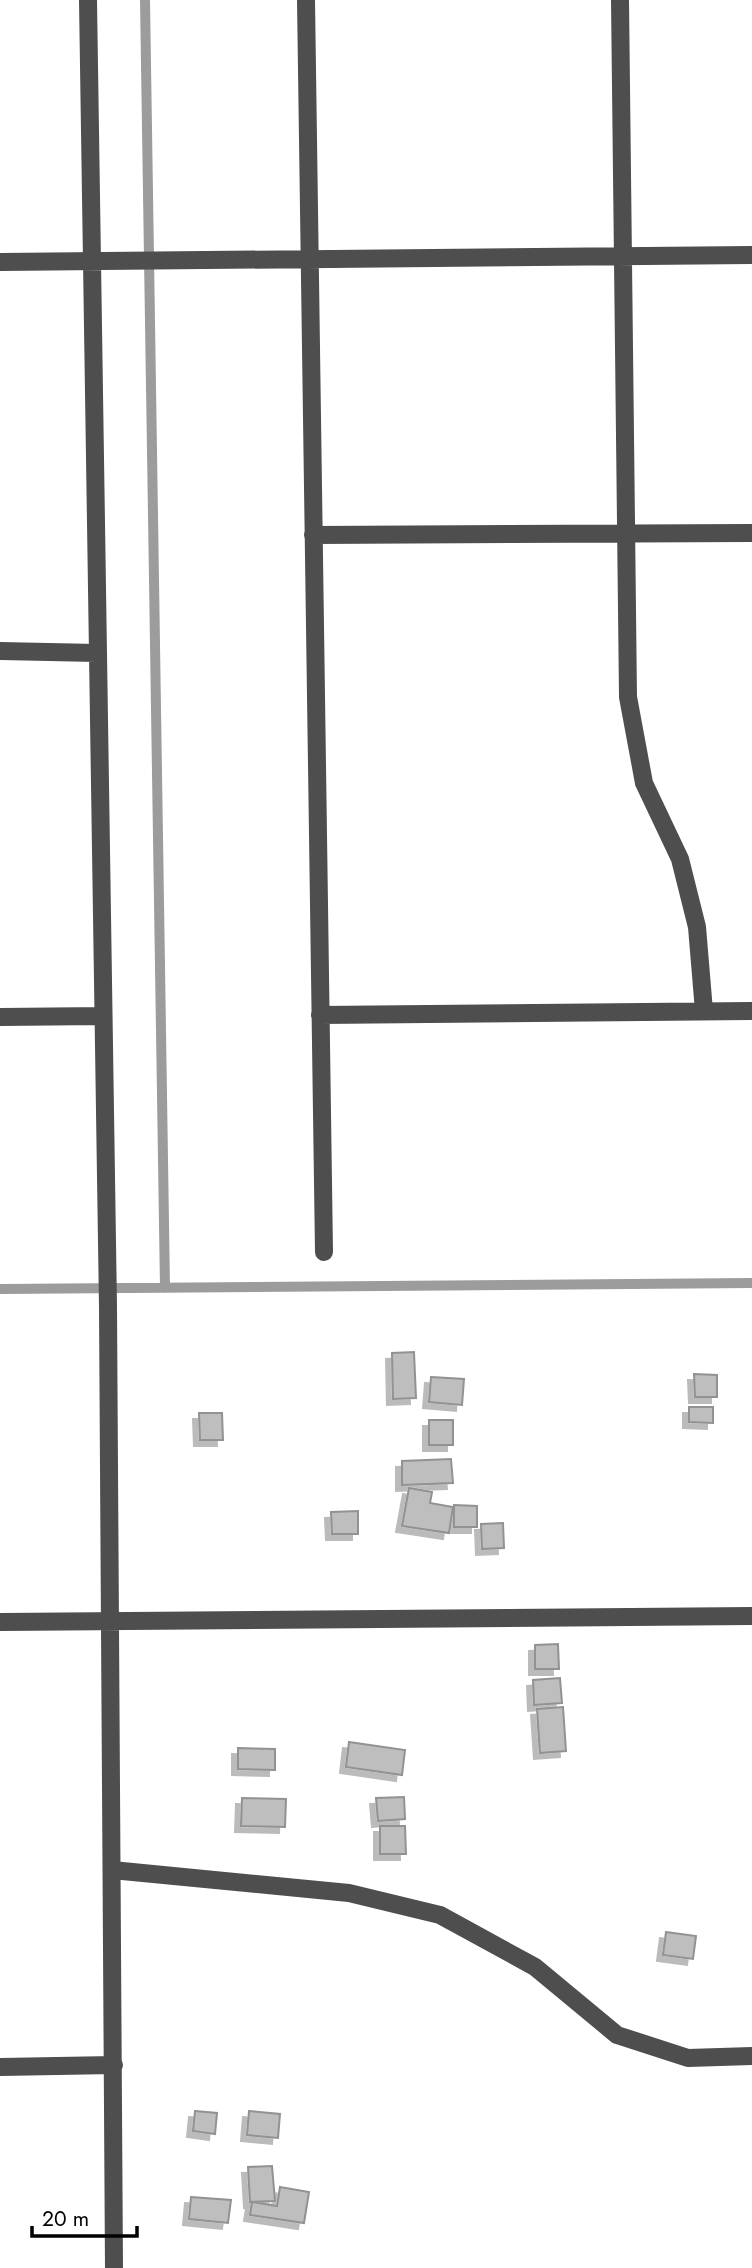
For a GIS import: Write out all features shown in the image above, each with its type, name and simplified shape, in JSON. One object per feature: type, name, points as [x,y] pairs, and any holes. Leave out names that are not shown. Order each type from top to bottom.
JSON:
[{"type":"street","points":[[88,0],[108,1307],[114,2268]]},
{"type":"street","points":[[306,0],[324,1252]]},
{"type":"street","points":[[620,0],[628,697],[644,783],[680,859],[690,900],[696,927],[704,1011]]},
{"type":"street","points":[[0,262],[752,255]]},
{"type":"street","points":[[313,535],[752,533]]},
{"type":"street","points":[[0,651],[97,653]]},
{"type":"street","points":[[320,1015],[752,1011]]},
{"type":"street","points":[[0,1017],[103,1016]]},
{"type":"street","points":[[0,1622],[752,1616]]},
{"type":"street","points":[[112,1870],[349,1892],[440,1915],[534,1967],[617,2035],[688,2058],[752,2056]]},
{"type":"street","points":[[0,2067],[114,2065]]},
{"type":"building","points":[[414,1352],[416,1398],[393,1399],[392,1353]]},
{"type":"building","points":[[694,1374],[717,1375],[717,1397],[695,1397]]},
{"type":"building","points":[[431,1377],[464,1379],[462,1405],[429,1402]]},
{"type":"building","points":[[689,1407],[713,1407],[713,1423],[689,1422]]},
{"type":"building","points":[[199,1413],[222,1413],[223,1440],[200,1440]]},
{"type":"building","points":[[429,1420],[453,1420],[453,1445],[429,1445]]},
{"type":"building","points":[[451,1459],[453,1483],[402,1485],[402,1461]]},
{"type":"building","points":[[409,1488],[432,1492],[430,1503],[453,1507],[449,1533],[402,1526]]},
{"type":"building","points":[[454,1505],[477,1506],[477,1527],[454,1527]]},
{"type":"building","points":[[358,1511],[358,1534],[332,1534],[331,1512]]},
{"type":"building","points":[[503,1523],[504,1548],[482,1549],[481,1524]]},
{"type":"building","points":[[558,1644],[559,1669],[535,1669],[535,1645]]},
{"type":"building","points":[[560,1678],[562,1703],[534,1705],[533,1680]]},
{"type":"building","points":[[563,1707],[566,1751],[540,1753],[537,1709]]},
{"type":"building","points":[[349,1742],[405,1750],[402,1775],[346,1767]]},
{"type":"building","points":[[238,1748],[275,1749],[275,1770],[238,1769]]},
{"type":"building","points":[[404,1797],[405,1819],[378,1821],[376,1798]]},
{"type":"building","points":[[242,1798],[286,1799],[285,1827],[241,1826]]},
{"type":"building","points":[[380,1826],[405,1826],[406,1854],[380,1854]]},
{"type":"building","points":[[666,1932],[696,1936],[693,1959],[663,1955]]},
{"type":"building","points":[[195,2111],[217,2113],[215,2134],[193,2131]]},
{"type":"building","points":[[249,2111],[280,2114],[278,2138],[247,2135]]},
{"type":"building","points":[[272,2166],[275,2201],[250,2202],[248,2167]]},
{"type":"building","points":[[280,2187],[309,2192],[304,2223],[250,2215],[252,2202],[277,2206]]},
{"type":"building","points":[[191,2197],[231,2200],[228,2223],[189,2219]]},
{"type":"waterway","points":[[145,0],[165,1288]]},
{"type":"waterway","points":[[0,1289],[752,1283]]}]
